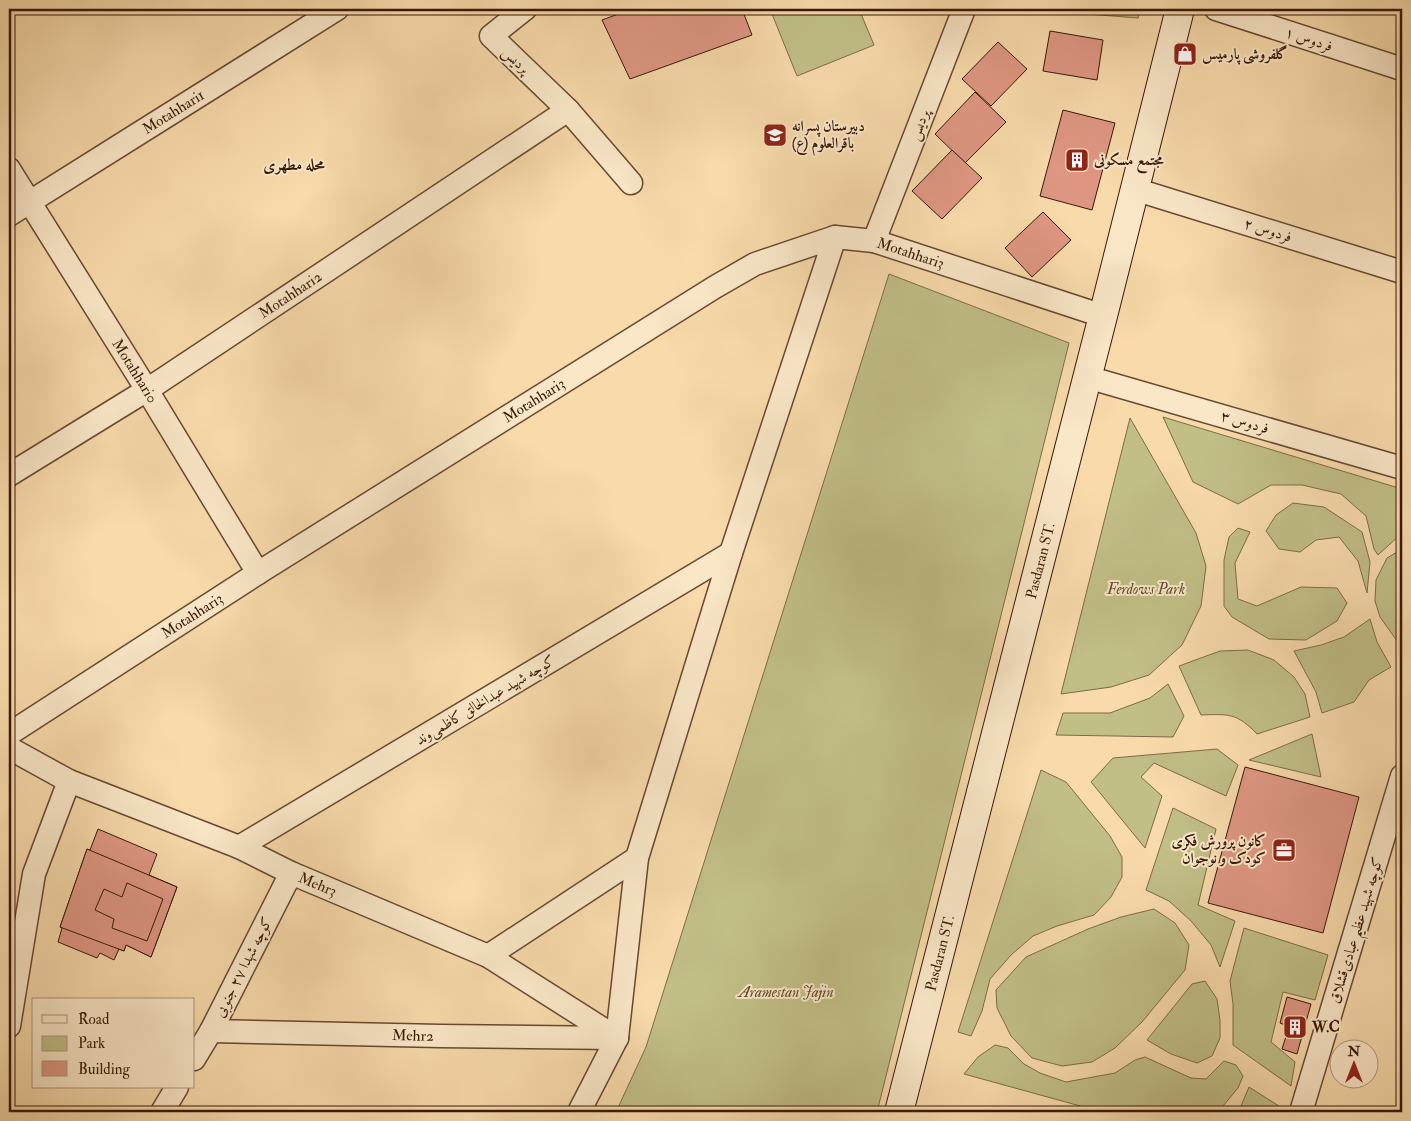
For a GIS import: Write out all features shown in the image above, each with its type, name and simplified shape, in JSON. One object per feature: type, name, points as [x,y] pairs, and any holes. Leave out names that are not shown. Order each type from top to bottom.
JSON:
[{"type":"main road","name":"Pasdaran ST.","points":[[899,1112],[1180,9]]},
{"type":"street","name":"Motahhari1","points":[[9,215],[337,9]]},
{"type":"street","name":"پردیس","points":[[525,9],[491,36],[568,110],[631,183]]},
{"type":"street","name":"پردیس","points":[[874,241],[964,9]]},
{"type":"street","name":"فردوس ۱","points":[[1216,9],[1402,69]]},
{"type":"street","name":"Motahhari2","points":[[9,475],[147,390],[568,110]]},
{"type":"street","name":"Motahhari0","points":[[9,169],[147,390],[258,573]]},
{"type":"street","name":"فردوس ۲","points":[[1134,189],[1402,272]]},
{"type":"street","name":"Motahhari3","points":[[9,734],[258,573],[715,287],[755,264],[835,238],[874,241],[1103,316]]},
{"type":"street","points":[[579,1112],[617,1038],[637,858],[731,553],[835,238]]},
{"type":"street","name":"فردوس ۳","points":[[1087,377],[1402,468]]},
{"type":"street","name":"کوچه شهید عبدالخالق کاظمی‌وند","points":[[239,848],[731,553]]},
{"type":"street","name":"Mehr3","points":[[9,748],[69,781],[239,848],[291,873],[488,956],[617,1038]]},
{"type":"street","name":"کوچه شهید عظیم عبادی‌قشلاق","points":[[1301,1112],[1402,776]]},
{"type":"street","points":[[9,1026],[34,874],[69,781]]},
{"type":"street","points":[[488,956],[637,858]]},
{"type":"street","name":"کوچه شهدا ۲۷ جنوبی","points":[[195,1058],[211,1031],[291,873]]},
{"type":"street","name":"Mehr2","points":[[211,1031],[617,1038]]},
{"type":"street","points":[[162,1112],[176,1088]]},
{"type":"green space","points":[[770,9],[859,9],[874,45],[797,76]]},
{"type":"green space","points":[[1023,9],[1140,9],[1138,18]]},
{"type":"green space","name":"Aramestan Jajin","points":[[889,274],[1069,343],[877,1112],[616,1112],[646,1047]]},
{"type":"green space","points":[[1163,417],[1402,489],[1402,533],[1378,555],[1374,549],[1366,516],[1341,494],[1302,485],[1271,485],[1238,504],[1193,482]]},
{"type":"green space","name":"Ferdows Park","points":[[1130,418],[1196,533],[1206,566],[1201,606],[1182,645],[1149,675],[1111,687],[1061,694]]},
{"type":"green space","points":[[1293,503],[1324,507],[1362,532],[1370,562],[1367,593],[1358,561],[1339,537],[1316,540],[1300,552],[1279,549],[1266,531],[1276,515]]},
{"type":"green space","name":"Ferdows Park","points":[[1238,528],[1250,532],[1235,563],[1238,599],[1257,606],[1301,587],[1337,588],[1347,603],[1337,621],[1306,640],[1269,639],[1232,617],[1224,606],[1224,560],[1229,537]]},
{"type":"green space","points":[[1402,549],[1402,648],[1380,617],[1375,601],[1376,580],[1387,558]]},
{"type":"green space","points":[[1370,619],[1377,642],[1391,667],[1369,680],[1354,702],[1322,713],[1316,692],[1294,651],[1321,645],[1344,637]]},
{"type":"green space","points":[[1248,650],[1274,660],[1294,677],[1305,694],[1310,717],[1257,734],[1238,718],[1226,715],[1201,715],[1179,666],[1220,651]]},
{"type":"green space","points":[[1168,684],[1184,716],[1173,737],[1056,735],[1063,713],[1110,713],[1150,698]]},
{"type":"green space","points":[[1312,734],[1321,777],[1249,760]]},
{"type":"green space","points":[[1217,749],[1238,765],[1226,796],[1154,763],[1141,777],[1162,796],[1145,848],[1091,782],[1113,758]]},
{"type":"green space","points":[[1041,770],[1066,782],[1110,836],[1122,857],[1122,877],[1111,897],[1094,915],[1057,926],[1033,936],[1011,955],[990,979],[982,1011],[971,1036],[958,1032]]},
{"type":"green space","points":[[1173,808],[1216,829],[1198,905],[1235,921],[1220,967],[1211,945],[1191,921],[1169,901],[1146,890]]},
{"type":"green space","points":[[1154,909],[1175,923],[1189,945],[1185,970],[1142,1022],[1115,1048],[1092,1062],[1062,1066],[1032,1058],[1011,1036],[997,1008],[996,990],[1026,957],[1088,929],[1121,917]]},
{"type":"green space","points":[[1244,928],[1328,955],[1315,1000],[1283,992],[1271,1042],[1295,1062],[1291,1086],[1233,1045],[1233,1004],[1230,981]]},
{"type":"green space","points":[[1205,981],[1217,999],[1220,1020],[1220,1038],[1212,1056],[1197,1063],[1171,1054],[1147,1040],[1192,984]]},
{"type":"green space","points":[[995,1045],[1008,1048],[1024,1064],[1040,1073],[1066,1082],[1115,1073],[1135,1060],[1145,1057],[1191,1078],[1206,1079],[1224,1061],[1236,1065],[1243,1076],[1238,1088],[1218,1112],[1102,1112],[964,1074],[978,1057]]},
{"type":"green space","points":[[1249,1087],[1282,1108],[1281,1112],[1236,1112],[1241,1106]]},
{"type":"building","points":[[632,9],[742,9],[752,35],[630,79],[602,20]]},
{"type":"building","points":[[1050,31],[1103,40],[1097,80],[1043,71]]},
{"type":"building","points":[[998,42],[1027,69],[991,106],[962,79]]},
{"type":"building","points":[[975,92],[1006,122],[965,163],[935,134]]},
{"type":"building","name":"مجتمع مسکونی","points":[[1063,110],[1115,123],[1092,210],[1040,196]]},
{"type":"building","points":[[952,150],[982,178],[942,219],[912,191]]},
{"type":"building","points":[[1043,212],[1071,240],[1032,277],[1005,248]]},
{"type":"building","name":"کانون پرورش فکری کودک و نوجوان","points":[[1245,767],[1359,797],[1323,933],[1208,903]]},
{"type":"building","points":[[98,829],[157,854],[149,875],[177,887],[151,957],[126,945],[124,951],[119,949],[114,960],[100,953],[97,958],[58,942],[62,928],[60,927],[87,849],[90,850]]},
{"type":"building","points":[[87,849],[177,887],[151,957],[126,945],[124,951],[60,927]]},
{"type":"building","points":[[127,883],[163,899],[147,941],[112,928],[114,919],[95,910],[104,889],[122,897]]},
{"type":"building","name":"W.C","points":[[1287,997],[1311,1004],[1297,1054],[1282,1049],[1288,1030],[1285,1029],[1285,1025],[1280,1023]]},
{"type":"place","name":"گلفروشی پارمیس","points":[[1185,54]]},
{"type":"place","name":"دبیرستان پسرانه باقرالعلوم (ع)","points":[[775,135]]},
{"type":"place","name":"مجتمع مسکونی","points":[[1077,160]]},
{"type":"place","name":"کانون پرورش فکری کودک و نوجوان","points":[[1284,850]]},
{"type":"place","name":"W.C","points":[[1295,1027]]},
{"type":"district","name":"محله مطهری","points":[[294,164]]}]
